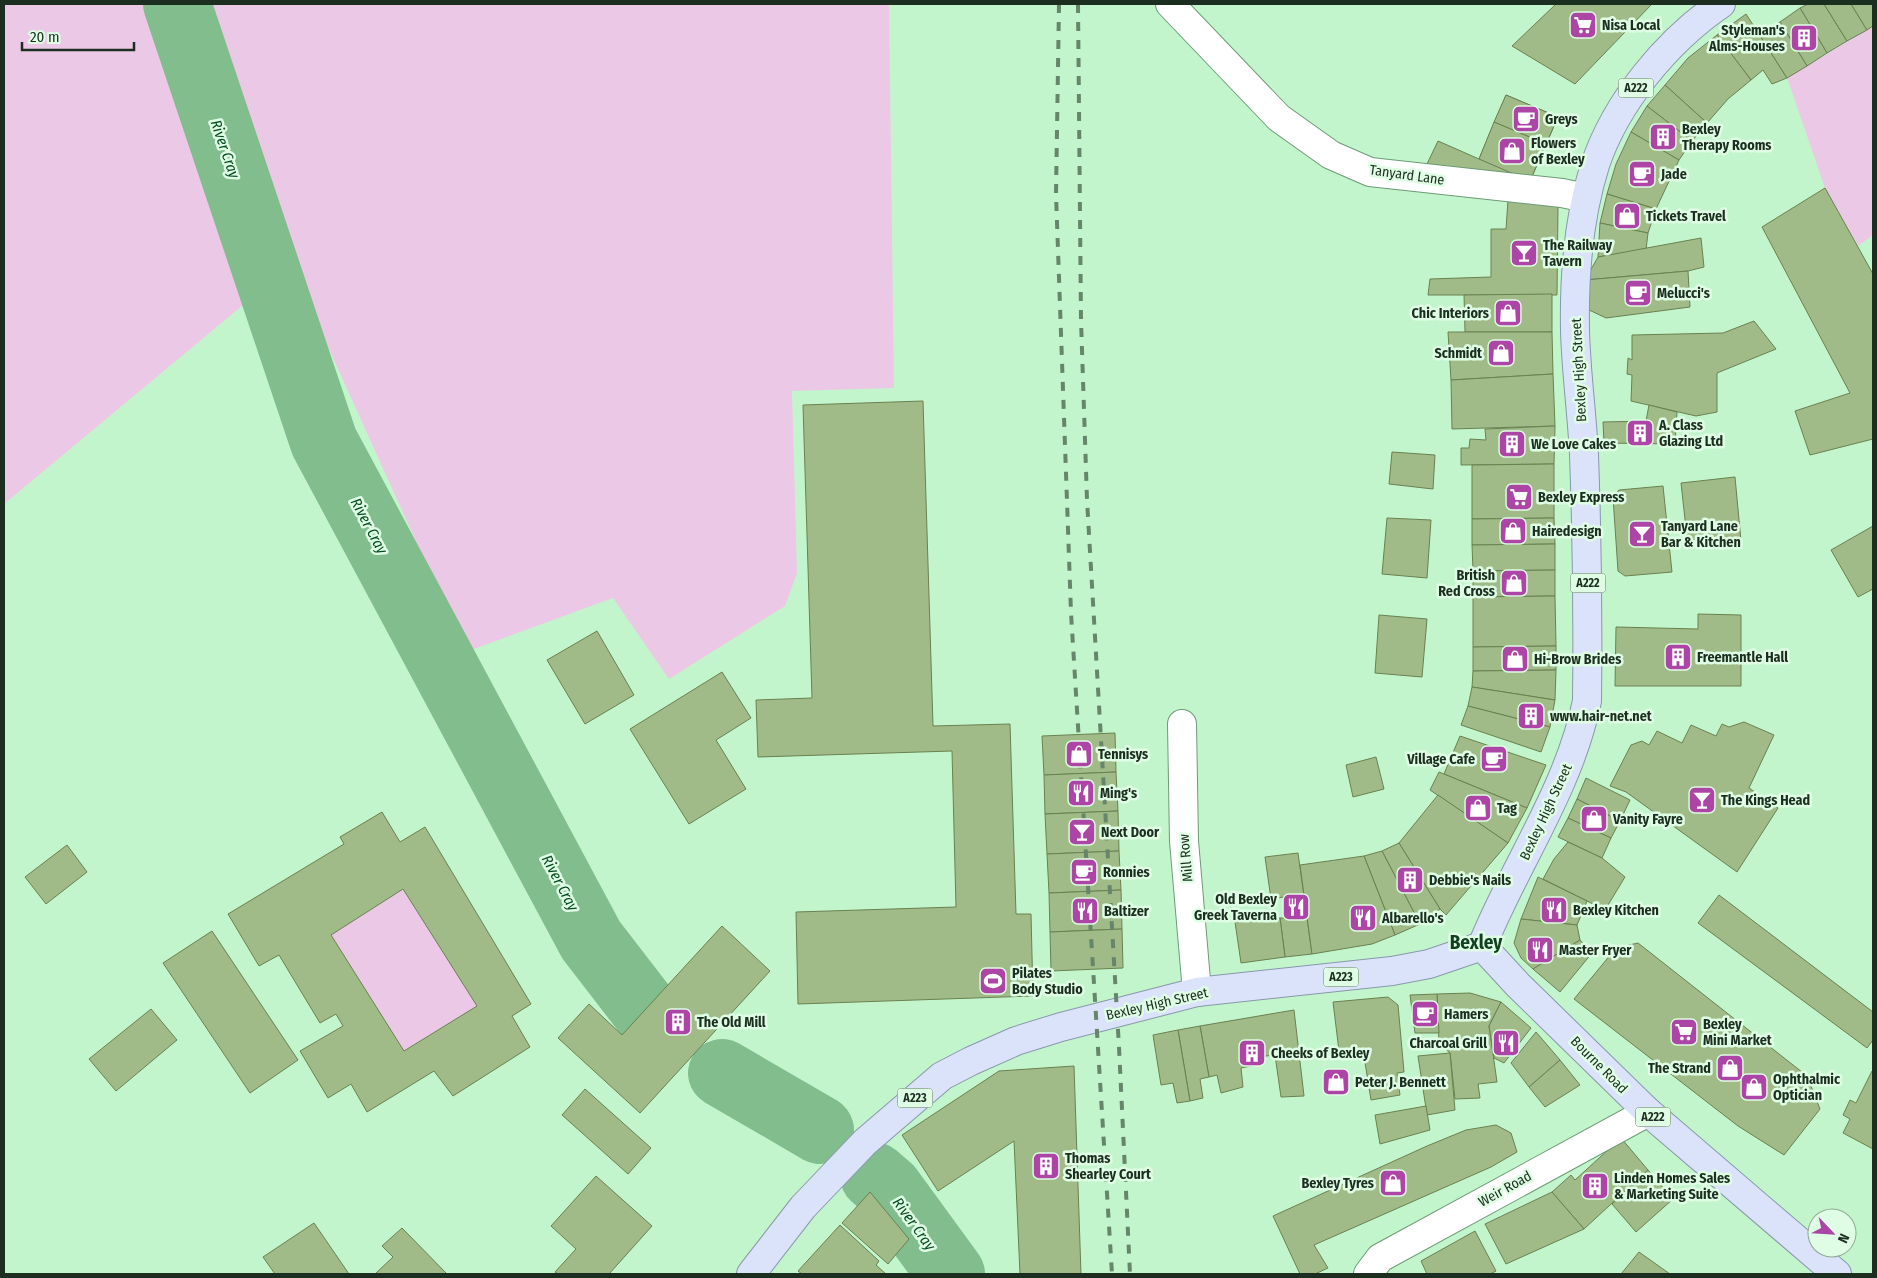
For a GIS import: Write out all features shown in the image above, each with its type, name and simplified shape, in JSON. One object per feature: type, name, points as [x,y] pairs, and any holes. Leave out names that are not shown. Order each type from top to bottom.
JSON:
[{"type":"main road","name":"Bexley High Street","points":[[751,1274],[803,1207],[865,1142],[942,1076],[989,1053],[1016,1041],[1062,1027],[1197,992],[1392,971],[1429,964],[1482,946],[1495,914],[1520,870],[1568,765],[1581,733],[1588,701],[1585,478],[1575,330],[1578,268],[1586,198],[1596,164],[1610,132],[1638,84],[1708,7]]},
{"type":"main road","name":"Bourne Road","points":[[1482,946],[1518,985],[1648,1112],[1837,1274]]},
{"type":"street","name":"Tanyard Lane","points":[[1170,4],[1280,118],[1331,155],[1370,172],[1586,198]]},
{"type":"street","name":"Mill Row","points":[[1182,724],[1184,841],[1197,992]]},
{"type":"street","name":"Weir Road","points":[[1368,1274],[1380,1258],[1648,1112]]},
{"type":"shaded area","points":[[4,4],[889,4],[894,388],[792,391],[797,573],[785,606],[669,679],[613,598],[466,652],[291,265],[4,504]]},
{"type":"shaded area","points":[[1873,26],[1873,235],[1858,246],[1825,188],[1787,78]]},
{"type":"shaded area","points":[[403,889],[477,1006],[404,1051],[331,935]]},
{"type":"building","name":"Nisa Local","points":[[1556,4],[1652,4],[1575,84],[1512,46]]},
{"type":"building","name":"Styleman's Alms-Houses","points":[[1808,4],[1824,4],[1847,41],[1827,53],[1800,8]]},
{"type":"building","points":[[1824,4],[1851,4],[1867,30],[1847,41]]},
{"type":"building","points":[[1851,4],[1873,4],[1873,26],[1867,30]]},
{"type":"building","name":"Styleman's Alms-Houses","points":[[1800,8],[1827,53],[1807,66],[1780,22]]},
{"type":"building","points":[[1746,14],[1787,78],[1772,84],[1763,70],[1751,80],[1717,35]]},
{"type":"building","name":"Styleman's Alms-Houses","points":[[1780,22],[1807,66],[1787,78],[1759,34]]},
{"type":"building","points":[[1717,35],[1751,80],[1728,99],[1707,123],[1665,85],[1688,58]]},
{"type":"building","points":[[1665,85],[1707,123],[1692,141],[1647,106]]},
{"type":"building","points":[[1506,95],[1558,117],[1530,181],[1511,173],[1507,183],[1426,166],[1438,141],[1479,159]]},
{"type":"building","name":"Greys","points":[[1506,95],[1558,117],[1546,144],[1494,122]]},
{"type":"building","name":"Bexley Therapy Rooms","points":[[1647,106],[1692,141],[1679,160],[1631,132]]},
{"type":"building","name":"Flowers of Bexley","points":[[1494,122],[1546,144],[1530,181],[1479,159]]},
{"type":"building","name":"Jade","points":[[1631,132],[1679,160],[1656,209],[1607,194],[1616,164]]},
{"type":"building","points":[[1825,188],[1873,274],[1873,439],[1810,455],[1795,411],[1850,393],[1762,227]]},
{"type":"building","name":"Tickets Travel","points":[[1607,194],[1656,209],[1648,233],[1600,223]]},
{"type":"building","name":"The Railway Tavern","points":[[1508,200],[1558,205],[1557,295],[1428,295],[1430,279],[1491,277],[1491,229],[1506,229]]},
{"type":"building","points":[[1600,223],[1648,233],[1646,250],[1598,257]]},
{"type":"building","points":[[1701,238],[1704,267],[1688,271],[1585,280],[1598,257]]},
{"type":"building","name":"Melucci's","points":[[1688,271],[1690,307],[1606,318],[1587,309],[1585,280]]},
{"type":"building","name":"Chic Interiors","points":[[1552,294],[1552,332],[1465,332],[1464,295]]},
{"type":"building","points":[[1754,321],[1776,349],[1717,373],[1717,412],[1696,416],[1631,401],[1632,375],[1627,374],[1628,358],[1632,360],[1632,335],[1723,333]]},
{"type":"building","name":"Schmidt","points":[[1448,332],[1552,332],[1553,374],[1451,380]]},
{"type":"building","points":[[1553,374],[1555,426],[1452,429],[1451,380]]},
{"type":"building","points":[[923,401],[933,726],[1010,724],[1016,914],[1031,914],[1033,996],[798,1004],[796,912],[956,907],[952,751],[758,757],[756,700],[812,698],[803,405]]},
{"type":"building","name":"A. Class Glazing Ltd","points":[[1649,405],[1677,412],[1675,444],[1604,443],[1603,422],[1646,421]]},
{"type":"building","name":"We Love Cakes","points":[[1555,426],[1554,464],[1461,465],[1461,448],[1469,448],[1470,439],[1486,440],[1485,429]]},
{"type":"building","points":[[1392,452],[1435,455],[1433,489],[1389,484]]},
{"type":"building","points":[[1554,464],[1554,518],[1472,519],[1472,465]]},
{"type":"building","points":[[1735,477],[1741,541],[1688,547],[1681,483]]},
{"type":"building","name":"Tanyard Lane Bar & Kitchen","points":[[1663,486],[1672,572],[1625,576],[1618,571],[1613,497],[1619,490]]},
{"type":"building","points":[[1387,518],[1431,520],[1427,578],[1382,574]]},
{"type":"building","name":"Hairedesign","points":[[1554,518],[1555,544],[1472,545],[1472,519]]},
{"type":"building","points":[[1873,526],[1873,589],[1858,597],[1831,550]]},
{"type":"building","points":[[1555,544],[1555,570],[1473,571],[1472,545]]},
{"type":"building","name":"British Red Cross","points":[[1555,570],[1555,596],[1473,597],[1473,571]]},
{"type":"building","points":[[1555,596],[1556,646],[1473,647],[1473,597]]},
{"type":"building","name":"Freemantle Hall","points":[[1698,614],[1741,615],[1741,686],[1615,686],[1616,627],[1698,629]]},
{"type":"building","points":[[1379,615],[1427,619],[1422,677],[1375,673]]},
{"type":"building","points":[[597,631],[634,695],[585,724],[547,660]]},
{"type":"building","name":"Hi-Brow Brides","points":[[1556,646],[1556,670],[1473,671],[1473,647]]},
{"type":"building","points":[[1556,670],[1555,700],[1472,687],[1473,671]]},
{"type":"building","points":[[722,672],[751,718],[716,740],[746,789],[689,824],[630,729]]},
{"type":"building","name":"www.hair-net.net","points":[[1472,687],[1555,700],[1550,727],[1468,706]]},
{"type":"building","points":[[1468,706],[1550,727],[1541,752],[1461,725]]},
{"type":"building","name":"The Kings Head","points":[[1744,722],[1774,735],[1749,788],[1778,808],[1737,872],[1626,792],[1610,786],[1631,745],[1642,741],[1649,745],[1657,731],[1682,743],[1691,725],[1716,736],[1722,724],[1729,727]]},
{"type":"building","name":"Tennisys","points":[[1115,733],[1116,772],[1044,775],[1042,736]]},
{"type":"building","points":[[1460,736],[1546,765],[1527,808],[1444,774]]},
{"type":"building","points":[[1376,757],[1384,789],[1353,797],[1346,765]]},
{"type":"building","name":"Ming's","points":[[1116,772],[1118,811],[1045,814],[1044,775]]},
{"type":"building","points":[[1439,772],[1527,808],[1508,843],[1430,790]]},
{"type":"building","points":[[1586,778],[1630,800],[1620,821],[1577,799]]},
{"type":"building","points":[[1438,795],[1508,843],[1446,915],[1440,909],[1399,843]]},
{"type":"building","name":"Vanity Fayre","points":[[1577,799],[1620,821],[1611,838],[1568,818]]},
{"type":"building","name":"Next Door","points":[[1118,811],[1119,851],[1047,854],[1045,814]]},
{"type":"building","points":[[382,812],[400,842],[425,827],[531,1004],[512,1016],[530,1047],[453,1096],[434,1071],[367,1112],[351,1084],[328,1098],[300,1051],[343,1026],[336,1014],[320,1023],[279,955],[259,966],[228,914],[344,844],[340,837]],"holes":[[[403,889],[477,1006],[404,1051],[331,935]]]},
{"type":"building","points":[[1568,818],[1611,838],[1602,858],[1558,837]]},
{"type":"building","points":[[1568,842],[1602,858],[1625,877],[1605,910],[1543,879],[1554,859]]},
{"type":"building","name":"Debbie's Nails","points":[[1399,843],[1440,909],[1420,924],[1382,851]]},
{"type":"building","points":[[67,845],[87,872],[46,904],[25,877]]},
{"type":"building","name":"Ronnies","points":[[1119,851],[1121,890],[1049,893],[1047,854]]},
{"type":"building","points":[[1382,851],[1420,924],[1395,935],[1364,856]]},
{"type":"building","name":"Old Bexley Greek Taverna","points":[[1298,853],[1312,954],[1285,957],[1280,918],[1288,918],[1284,897],[1271,899],[1265,857]]},
{"type":"building","points":[[1364,856],[1395,935],[1372,944],[1312,954],[1300,865]]},
{"type":"building","name":"Bexley Kitchen","points":[[1538,877],[1587,901],[1577,925],[1521,919]]},
{"type":"building","name":"Baltizer","points":[[1121,890],[1122,929],[1050,932],[1049,893]]},
{"type":"building","points":[[1719,895],[1873,1012],[1873,1040],[1867,1048],[1698,923]]},
{"type":"building","points":[[1280,918],[1285,957],[1241,963],[1235,922]]},
{"type":"building","name":"Master Fryer","points":[[1521,919],[1577,925],[1580,940],[1533,969],[1521,958],[1514,943]]},
{"type":"building","name":"The Old Mill","points":[[722,926],[770,971],[640,1113],[558,1038],[589,1004],[622,1035]]},
{"type":"building","points":[[1122,929],[1123,968],[1051,971],[1050,932]]},
{"type":"building","points":[[212,931],[298,1060],[250,1093],[163,963]]},
{"type":"building","points":[[1580,940],[1592,953],[1560,992],[1533,969]]},
{"type":"building","points":[[1638,943],[1807,1076],[1820,1109],[1784,1155],[1738,1126],[1574,999],[1616,948]]},
{"type":"building","points":[[1470,993],[1501,1002],[1489,1026],[1497,1082],[1478,1084],[1480,1098],[1455,1099],[1450,1053],[1439,1043],[1437,994]]},
{"type":"building","name":"Hamers","points":[[1437,994],[1439,1033],[1415,1033],[1410,995]]},
{"type":"building","points":[[1388,997],[1398,1005],[1404,1072],[1397,1073],[1400,1095],[1371,1100],[1363,1050],[1339,1051],[1333,1002]]},
{"type":"building","name":"Charcoal Grill","points":[[1501,1002],[1531,1028],[1504,1063],[1494,1058],[1489,1026]]},
{"type":"building","points":[[151,1009],[177,1040],[116,1091],[89,1059]]},
{"type":"building","name":"Cheeks of Bexley","points":[[1294,1010],[1304,1096],[1281,1097],[1275,1055],[1258,1057],[1260,1064],[1241,1068],[1243,1087],[1221,1093],[1217,1075],[1209,1077],[1200,1026]]},
{"type":"building","points":[[1200,1026],[1209,1077],[1200,1079],[1203,1098],[1190,1101],[1178,1030]]},
{"type":"building","points":[[1178,1030],[1190,1101],[1177,1103],[1173,1083],[1161,1085],[1153,1035]]},
{"type":"building","points":[[1536,1032],[1560,1060],[1529,1087],[1511,1063]]},
{"type":"building","points":[[1450,1053],[1455,1110],[1427,1115],[1418,1056]]},
{"type":"building","points":[[1560,1060],[1580,1085],[1545,1107],[1529,1087]]},
{"type":"building","name":"Thomas Shearley Court","points":[[1074,1066],[1081,1274],[1020,1274],[1014,1141],[938,1191],[902,1135],[999,1071]]},
{"type":"building","points":[[1872,1071],[1873,1149],[1843,1133],[1850,1119],[1843,1115],[1850,1100],[1856,1103]]},
{"type":"building","points":[[585,1089],[651,1148],[628,1174],[562,1115]]},
{"type":"building","points":[[1426,1106],[1430,1130],[1380,1144],[1375,1115]]},
{"type":"building","points":[[1496,1125],[1511,1133],[1517,1152],[1491,1167],[1314,1245],[1328,1268],[1315,1274],[1300,1274],[1273,1216],[1466,1130]]},
{"type":"building","name":"Linden Homes Sales & Marketing Suite","points":[[1621,1138],[1648,1170],[1584,1229],[1552,1192],[1571,1175],[1575,1180]]},
{"type":"building","points":[[1648,1170],[1673,1199],[1636,1232],[1612,1204]]},
{"type":"building","points":[[596,1176],[652,1226],[609,1274],[558,1274],[555,1272],[576,1249],[551,1226]]},
{"type":"building","points":[[870,1192],[909,1239],[888,1264],[842,1223]]},
{"type":"building","points":[[1552,1192],[1584,1229],[1506,1264],[1485,1224]]},
{"type":"building","points":[[314,1223],[349,1274],[275,1274],[263,1257]]},
{"type":"building","points":[[840,1225],[879,1261],[876,1265],[886,1274],[802,1274],[798,1271]]},
{"type":"building","points":[[402,1228],[447,1274],[375,1274],[393,1257],[382,1246]]},
{"type":"building","points":[[1475,1231],[1496,1271],[1490,1274],[1427,1274],[1421,1261]]},
{"type":"building","points":[[1639,1252],[1670,1274],[1621,1274]]},
{"type":"waterway","name":"River Cray","points":[[177,4],[324,442],[591,940],[645,1010]]},
{"type":"waterway","name":"River Cray","points":[[722,1073],[820,1130]]},
{"type":"waterway","name":"River Cray","points":[[874,1176],[889,1189],[951,1274]]},
{"type":"railway","points":[[1059,4],[1056,194],[1071,613],[1112,1274]]},
{"type":"railway","points":[[1078,4],[1081,320],[1087,500],[1119,1047],[1130,1274]]},
{"type":"place","name":"Nisa Local","points":[[1583,25]]},
{"type":"place","name":"Styleman's Alms-Houses","points":[[1804,38]]},
{"type":"place","name":"Greys","points":[[1526,119]]},
{"type":"place","name":"Bexley Therapy Rooms","points":[[1663,137]]},
{"type":"place","name":"Flowers of Bexley","points":[[1512,151]]},
{"type":"place","name":"Jade","points":[[1642,174]]},
{"type":"place","name":"Tickets Travel","points":[[1627,216]]},
{"type":"place","name":"The Railway Tavern","points":[[1524,253]]},
{"type":"place","name":"Melucci's","points":[[1638,293]]},
{"type":"place","name":"Chic Interiors","points":[[1508,313]]},
{"type":"place","name":"Schmidt","points":[[1501,353]]},
{"type":"place","name":"A. Class Glazing Ltd","points":[[1640,433]]},
{"type":"place","name":"We Love Cakes","points":[[1512,444]]},
{"type":"place","name":"Bexley Express","points":[[1519,497]]},
{"type":"place","name":"Hairedesign","points":[[1513,531]]},
{"type":"place","name":"Tanyard Lane Bar & Kitchen","points":[[1642,534]]},
{"type":"place","name":"British Red Cross","points":[[1514,583]]},
{"type":"place","name":"Freemantle Hall","points":[[1678,657]]},
{"type":"place","name":"Hi-Brow Brides","points":[[1515,659]]},
{"type":"place","name":"www.hair-net.net","points":[[1531,716]]},
{"type":"place","name":"Tennisys","points":[[1079,754]]},
{"type":"place","name":"Village Cafe","points":[[1494,759]]},
{"type":"place","name":"Ming's","points":[[1081,793]]},
{"type":"place","name":"The Kings Head","points":[[1702,800]]},
{"type":"place","name":"Tag","points":[[1478,808]]},
{"type":"place","name":"Vanity Fayre","points":[[1594,819]]},
{"type":"place","name":"Next Door","points":[[1082,832]]},
{"type":"place","name":"Ronnies","points":[[1084,872]]},
{"type":"place","name":"Debbie's Nails","points":[[1410,880]]},
{"type":"place","name":"Old Bexley Greek Taverna","points":[[1296,907]]},
{"type":"place","name":"Bexley Kitchen","points":[[1554,910]]},
{"type":"place","name":"Baltizer","points":[[1085,911]]},
{"type":"place","name":"Albarello's","points":[[1363,918]]},
{"type":"place","name":"Master Fryer","points":[[1540,950]]},
{"type":"place","name":"Pilates Body Studio","points":[[993,981]]},
{"type":"place","name":"Hamers","points":[[1425,1014]]},
{"type":"place","name":"The Old Mill","points":[[678,1022]]},
{"type":"place","name":"Bexley Mini Market","points":[[1684,1032]]},
{"type":"place","name":"Charcoal Grill","points":[[1506,1043]]},
{"type":"place","name":"Cheeks of Bexley","points":[[1252,1053]]},
{"type":"place","name":"The Strand","points":[[1730,1068]]},
{"type":"place","name":"Peter J. Bennett","points":[[1336,1082]]},
{"type":"place","name":"Ophthalmic Optician","points":[[1754,1087]]},
{"type":"place","name":"Thomas Shearley Court","points":[[1046,1166]]},
{"type":"place","name":"Bexley Tyres","points":[[1393,1183]]},
{"type":"place","name":"Linden Homes Sales & Marketing Suite","points":[[1595,1186]]},
{"type":"district","name":"Bexley","points":[[1476,942]]}]
